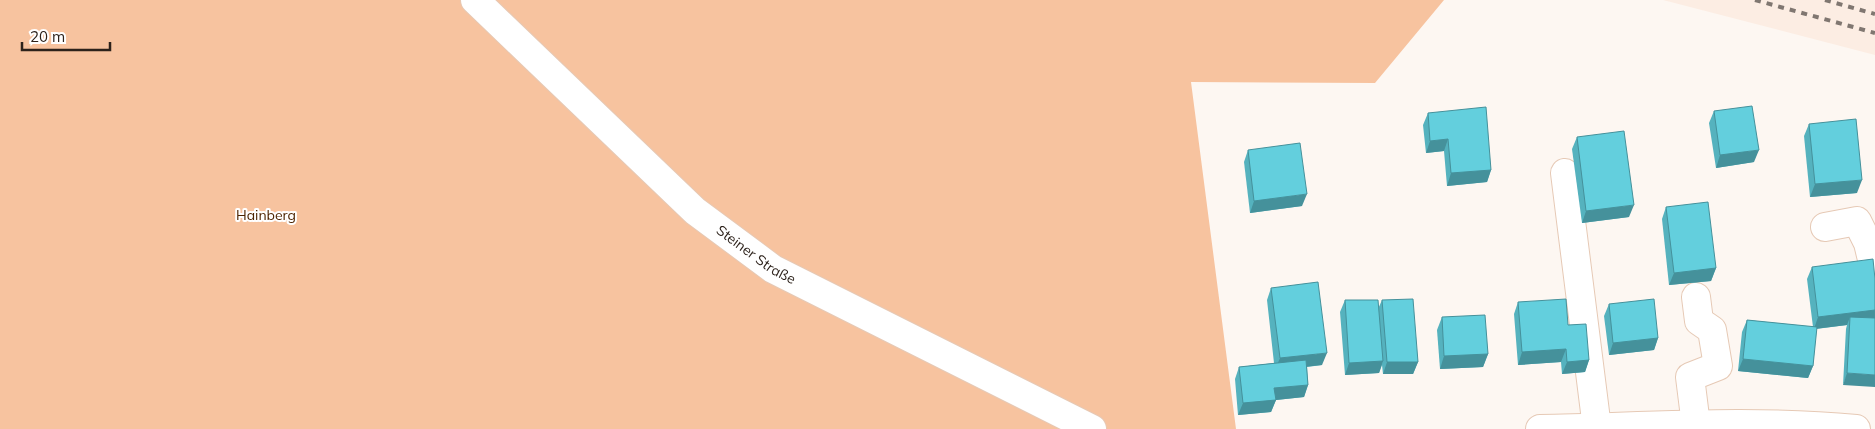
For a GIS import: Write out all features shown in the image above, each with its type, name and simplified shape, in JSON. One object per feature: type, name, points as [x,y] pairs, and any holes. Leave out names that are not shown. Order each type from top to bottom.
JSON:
[{"type":"street","name":"Steiner Straße","points":[[475,0],[695,211],[773,269],[1092,429]]},
{"type":"street","points":[[1565,173],[1597,428]]},
{"type":"street","points":[[1825,227],[1858,221],[1868,243],[1875,272]]},
{"type":"street","points":[[1696,297],[1699,321],[1712,330],[1718,366],[1690,377],[1696,425]]},
{"type":"street","points":[[1540,429],[1758,424],[1856,429]]},
{"type":"shaded area","points":[[1663,0],[1875,0],[1875,55]]},
{"type":"green space","name":"Hainberg","points":[[0,0],[1444,0],[1375,83],[1191,82],[1236,429],[0,429]]},
{"type":"building","points":[[1752,106],[1759,150],[1720,155],[1714,111]]},
{"type":"building","points":[[1486,107],[1491,170],[1451,173],[1448,139],[1430,141],[1428,113]]},
{"type":"building","points":[[1856,119],[1862,180],[1815,184],[1809,124]]},
{"type":"building","points":[[1624,131],[1634,205],[1586,211],[1577,137]]},
{"type":"building","points":[[1300,143],[1307,194],[1254,201],[1248,150]]},
{"type":"building","points":[[1708,202],[1716,268],[1674,273],[1666,207]]},
{"type":"building","points":[[1873,259],[1875,310],[1818,317],[1812,267]]},
{"type":"building","points":[[1318,282],[1327,353],[1280,358],[1271,288]]},
{"type":"building","points":[[1413,299],[1418,362],[1387,362],[1382,300]]},
{"type":"building","points":[[1566,299],[1568,325],[1586,324],[1589,360],[1567,362],[1566,349],[1522,352],[1518,302]]},
{"type":"building","points":[[1654,299],[1658,338],[1613,343],[1609,304]]},
{"type":"building","points":[[1345,300],[1378,300],[1383,361],[1349,363]]},
{"type":"building","points":[[1485,315],[1488,354],[1444,356],[1442,317]]},
{"type":"building","points":[[1850,317],[1875,318],[1875,375],[1847,373]]},
{"type":"building","points":[[1747,320],[1817,327],[1813,366],[1743,359]]},
{"type":"building","points":[[1306,360],[1308,385],[1274,388],[1276,400],[1243,403],[1239,367]]},
{"type":"railway","points":[[1755,0],[1875,33]]},
{"type":"railway","points":[[1825,0],[1875,14]]}]
